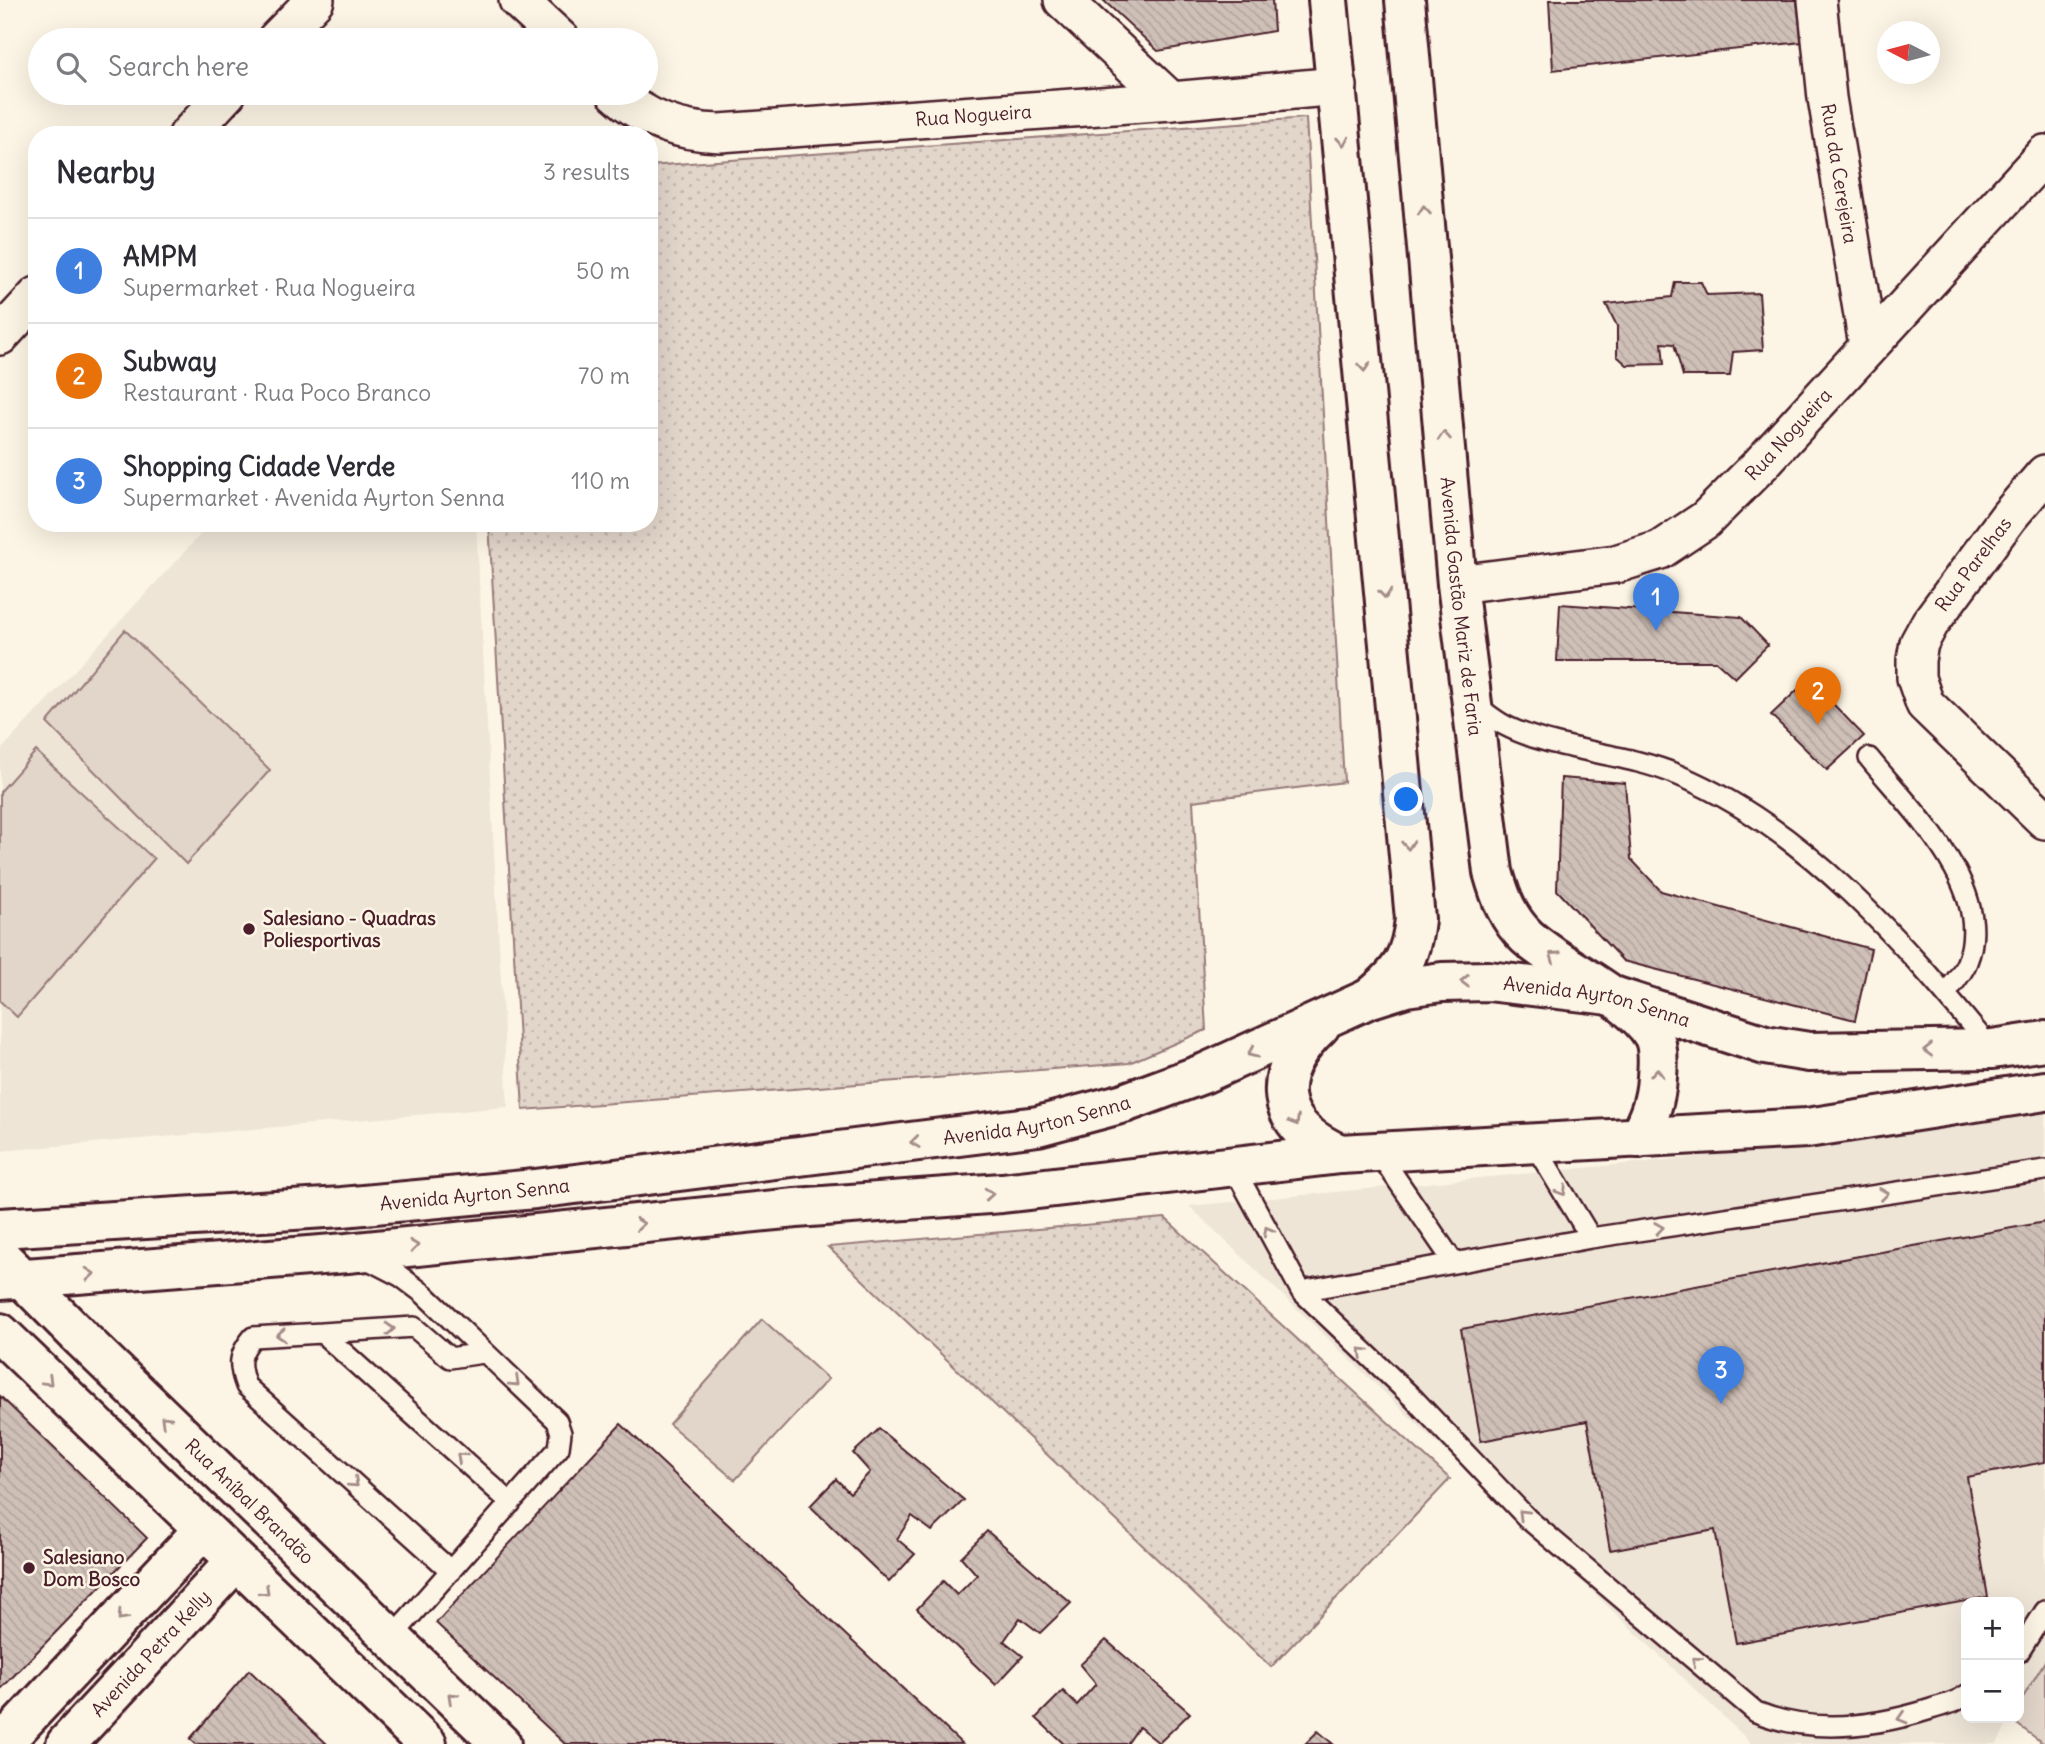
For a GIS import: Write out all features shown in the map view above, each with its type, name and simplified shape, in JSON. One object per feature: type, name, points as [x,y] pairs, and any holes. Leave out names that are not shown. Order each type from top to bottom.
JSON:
[{"type":"main road","points":[[1328,0],[1415,919],[1412,943],[1405,961],[1395,977],[1368,999]]},
{"type":"main road","name":"Avenida Gastão Mariz de Faria","points":[[1405,0],[1457,584],[1493,872],[1500,899],[1527,937],[1610,995],[1654,1037],[1658,1062],[1656,1091],[1649,1118],[1638,1138]]},
{"type":"main road","name":"Avenida Ayrton Senna","points":[[0,1228],[342,1207],[535,1189],[1038,1126],[1124,1104],[1205,1073],[1368,999],[1406,987],[1442,982],[1488,981],[1610,995],[1765,1045],[1809,1052],[1992,1049],[2045,1041]]},
{"type":"main road","points":[[1326,1020],[1300,1045],[1288,1067],[1285,1088],[1289,1111],[1302,1132],[1318,1144],[1340,1154]]},
{"type":"main road","points":[[7,1271],[347,1253],[796,1208],[1002,1193],[1340,1154],[1807,1128],[2045,1091]]},
{"type":"main road","name":"Rua Aníbal Brandão","points":[[7,1271],[501,1744]]},
{"type":"main road","points":[[0,1333],[202,1531],[427,1744]]},
{"type":"main road","points":[[2,1744],[202,1531]]},
{"type":"main road","name":"Avenida Petra Kelly","points":[[66,1744],[235,1562]]},
{"type":"street","points":[[288,28],[315,0]]},
{"type":"street","points":[[518,0],[548,28]]},
{"type":"street","points":[[1063,0],[1171,101]]},
{"type":"street","name":"Rua da Cerejeira","points":[[1816,0],[1827,98],[1868,345]]},
{"type":"street","name":"Rua Nogueira","points":[[631,105],[679,128],[720,133],[1171,101],[1338,86]]},
{"type":"street","points":[[196,126],[216,105]]},
{"type":"street","name":"Rua Nogueira","points":[[1457,584],[1562,573],[1616,564],[1660,550],[1705,520],[1761,464],[2045,154]]},
{"type":"street","points":[[0,335],[28,305]]},
{"type":"street","name":"Rua Parelhas","points":[[2045,474],[2009,516],[1930,623],[1919,643],[1916,660],[1916,678],[1925,704],[2045,820]]},
{"type":"street","points":[[2009,516],[2045,506]]},
{"type":"lane","points":[[1472,702],[1504,725],[1538,738],[1610,754],[1678,775],[1748,813],[1820,866],[1915,956],[1992,1049]]},
{"type":"lane","points":[[1869,758],[1953,864],[1965,891],[1972,916],[1973,940],[1967,964],[1946,993]]},
{"type":"lane","points":[[1534,1144],[1591,1238]]},
{"type":"lane","points":[[1378,1152],[1454,1263]]},
{"type":"lane","points":[[1234,1168],[1301,1291],[1414,1399],[1528,1519],[1756,1712],[1779,1721],[1845,1727],[1892,1721],[1961,1697]]},
{"type":"lane","points":[[1301,1291],[1591,1238],[2045,1170]]},
{"type":"lane","points":[[347,1253],[374,1260],[424,1294],[556,1421],[561,1433],[559,1448],[390,1639]]},
{"type":"lane","points":[[451,1571],[246,1386],[238,1366],[242,1350],[253,1337],[414,1327],[450,1358],[483,1353]]},
{"type":"lane","points":[[322,1333],[511,1503]]},
{"type":"lane","points":[[2024,1644],[2045,1611]]},
{"type":"shaded area","points":[[1306,118],[1344,782],[1193,801],[1206,1030],[1129,1063],[523,1110],[490,532],[658,532],[658,165]]},
{"type":"shaded area","name":"Salesiano - Quadras Poliesportivas","points":[[203,532],[476,532],[508,1107],[0,1151],[0,751]]},
{"type":"shaded area","points":[[125,630],[270,770],[186,864],[47,723]]},
{"type":"shaded area","points":[[36,751],[154,859],[17,1017],[0,1001],[0,792]]},
{"type":"shaded area","points":[[2045,1107],[2045,1661],[2024,1696],[2024,1597],[1961,1597],[1961,1723],[2008,1723],[1997,1744],[1752,1744],[1189,1206],[1863,1141]]},
{"type":"shaded area","points":[[1165,1218],[1450,1479],[1271,1667],[828,1247]]},
{"type":"shaded area","points":[[762,1319],[828,1379],[735,1480],[669,1424]]},
{"type":"shaded area","points":[[2045,1661],[2045,1744],[2015,1723],[2024,1723],[2024,1696]]},
{"type":"building","points":[[1103,0],[1272,0],[1274,31],[1158,51]]},
{"type":"building","points":[[1549,0],[1797,0],[1802,42],[1553,70]]},
{"type":"building","points":[[1675,282],[1701,282],[1707,295],[1759,293],[1763,350],[1733,352],[1730,376],[1683,376],[1674,344],[1662,343],[1664,364],[1627,365],[1617,356],[1617,326],[1606,304],[1672,297]]},
{"type":"building","points":[[1560,604],[1741,617],[1768,645],[1735,678],[1716,661],[1557,661]]},
{"type":"building","points":[[1809,679],[1864,736],[1827,770],[1771,715]]},
{"type":"building","points":[[1561,778],[1625,783],[1631,859],[1661,891],[1871,949],[1855,1020],[1623,961],[1557,890]]},
{"type":"building","points":[[2045,1222],[2045,1462],[1967,1477],[1988,1597],[1961,1597],[1961,1602],[1736,1643],[1715,1530],[1610,1550],[1587,1421],[1481,1441],[1461,1329]]},
{"type":"building","name":"Salesiano Dom Bosco","points":[[0,1396],[147,1538],[0,1690]]},
{"type":"building","points":[[621,1424],[962,1744],[565,1744],[436,1623]]},
{"type":"building","points":[[879,1429],[964,1500],[932,1531],[912,1516],[897,1539],[915,1554],[889,1582],[810,1506],[836,1479],[850,1493],[870,1472],[853,1453]]},
{"type":"building","points":[[987,1531],[1071,1603],[1040,1633],[1020,1618],[1004,1641],[1023,1656],[996,1685],[917,1609],[943,1581],[957,1595],[977,1575],[961,1557]]},
{"type":"building","points":[[1106,1640],[1190,1713],[1159,1743],[1139,1727],[1127,1744],[1064,1744],[1036,1718],[1063,1691],[1077,1705],[1096,1684],[1080,1665]]},
{"type":"building","points":[[249,1670],[327,1744],[196,1744],[190,1739]]},
{"type":"building","points":[[1318,1731],[1333,1744],[1305,1744]]},
{"type":"place","name":"AMPM","points":[[1656,631]]},
{"type":"place","name":"Subway","points":[[1818,725]]},
{"type":"place","name":"Salesiano - Quadras Poliesportivas","points":[[249,929]]},
{"type":"place","name":"Shopping Cidade Verde","points":[[1721,1404]]},
{"type":"place","name":"Salesiano Dom Bosco","points":[[29,1568]]}]
